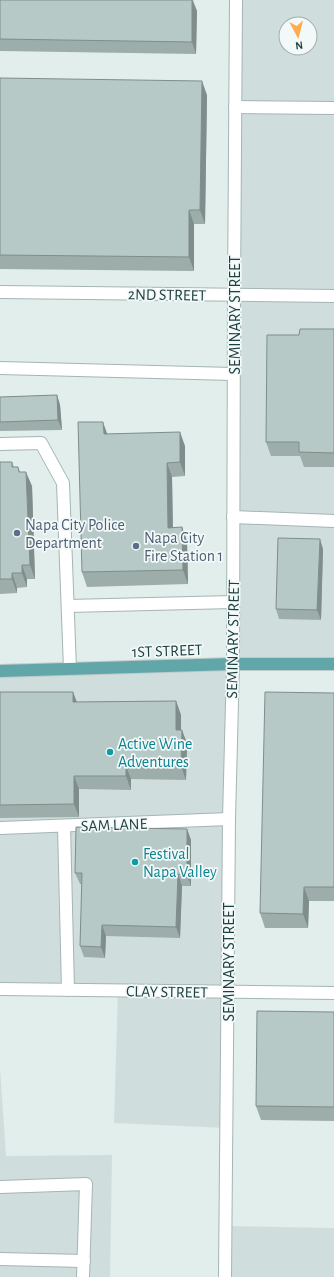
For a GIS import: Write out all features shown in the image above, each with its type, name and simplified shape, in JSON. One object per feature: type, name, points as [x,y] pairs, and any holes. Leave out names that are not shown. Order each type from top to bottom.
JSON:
[{"type":"main road","name":"1ST STREET","points":[[0,671],[233,664],[334,664]]},
{"type":"street","name":"SEMINARY STREET","points":[[225,1277],[229,819],[233,664],[233,374],[236,0]]},
{"type":"street","points":[[235,106],[334,108]]},
{"type":"street","name":"2ND STREET","points":[[0,292],[334,296]]},
{"type":"street","points":[[0,368],[233,374]]},
{"type":"street","points":[[0,444],[41,443],[63,483],[70,669]]},
{"type":"street","points":[[233,517],[334,522]]},
{"type":"street","points":[[68,606],[233,602]]},
{"type":"street","name":"SAM LANE","points":[[0,828],[229,819]]},
{"type":"street","points":[[64,826],[68,990]]},
{"type":"street","name":"CLAY STREET","points":[[0,989],[334,993]]},
{"type":"street","points":[[0,1187],[86,1184],[83,1277]]},
{"type":"street","points":[[0,1259],[84,1261]]},
{"type":"shaded area","points":[[236,0],[334,0],[334,664],[233,664]]},
{"type":"shaded area","points":[[233,664],[226,1128],[114,1123],[118,991],[0,989],[0,671]]},
{"type":"shaded area","points":[[0,1068],[6,1156],[112,1155],[110,1277],[0,1277]]},
{"type":"shaded area","points":[[225,1226],[334,1228],[334,1277],[225,1277]]},
{"type":"building","points":[[0,0],[192,0],[192,42],[0,39]]},
{"type":"building","points":[[0,78],[202,81],[200,210],[189,210],[189,257],[0,255]]},
{"type":"building","points":[[300,329],[334,329],[334,453],[299,452],[299,442],[266,442],[267,335],[299,335]]},
{"type":"building","points":[[57,395],[58,420],[0,422],[0,397]]},
{"type":"building","name":"Napa City Fire Station 1","points":[[78,422],[103,422],[104,434],[180,432],[180,462],[167,463],[168,528],[182,527],[183,570],[82,572]]},
{"type":"building","name":"Napa City Police Department","points":[[0,462],[12,462],[12,467],[18,467],[19,472],[26,472],[30,565],[22,565],[22,573],[12,573],[12,579],[0,579]]},
{"type":"building","points":[[278,538],[320,539],[317,610],[276,609]]},
{"type":"building","points":[[0,692],[73,692],[73,702],[176,701],[176,730],[182,730],[181,766],[126,766],[126,776],[74,776],[74,804],[0,805]]},
{"type":"building","points":[[265,692],[334,693],[334,887],[304,887],[303,914],[260,913]]},
{"type":"building","points":[[76,827],[187,829],[187,875],[178,874],[176,927],[102,925],[101,947],[80,946],[82,873],[75,873]]},
{"type":"building","points":[[257,1011],[334,1012],[334,1107],[256,1106]]},
{"type":"place","name":"Napa City Police Department","points":[[17,533]]},
{"type":"place","name":"Napa City Fire Station 1","points":[[136,546]]},
{"type":"place","name":"Active Wine Adventures","points":[[110,752]]},
{"type":"place","name":"Festival Napa Valley","points":[[135,862]]}]
